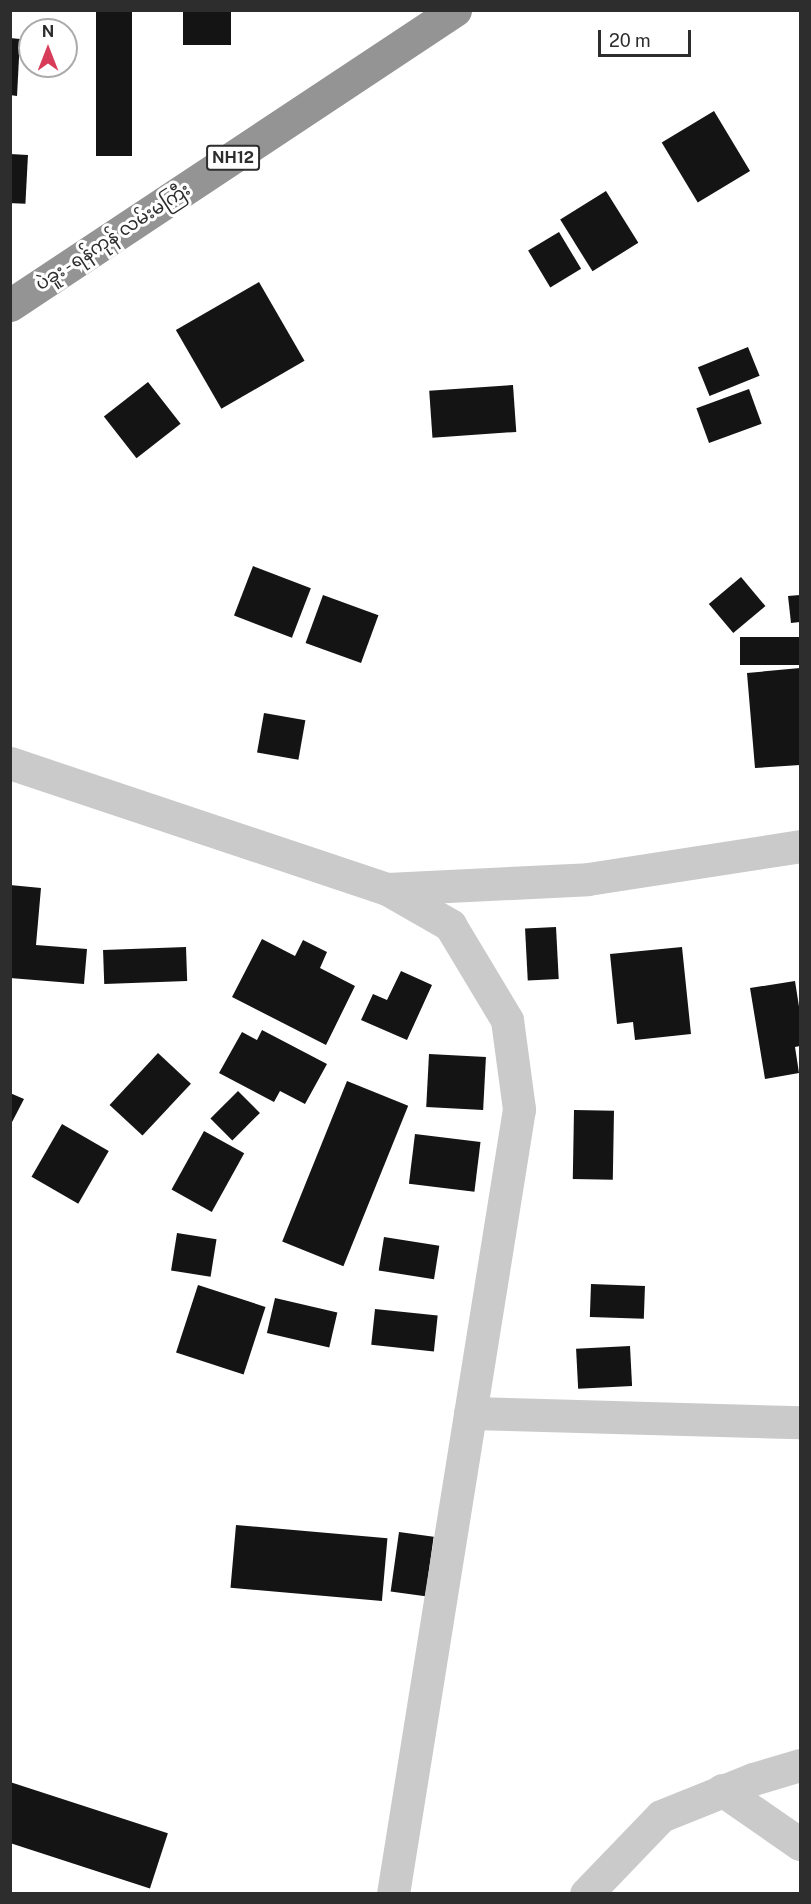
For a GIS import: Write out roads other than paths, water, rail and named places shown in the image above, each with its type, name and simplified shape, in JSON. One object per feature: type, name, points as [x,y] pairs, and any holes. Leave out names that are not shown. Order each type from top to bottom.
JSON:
[{"type":"highway","name":"ပဲခူး - ရန်ကုန် လမ်းမကြီး","points":[[10,305],[455,10]]},
{"type":"street","points":[[10,763],[387,889],[450,925],[507,1020],[519,1110],[393,1893]]},
{"type":"street","points":[[387,889],[588,879],[801,846]]},
{"type":"street","points":[[470,1413],[801,1422]]},
{"type":"street","points":[[586,1893],[661,1816],[722,1790],[801,1765]]},
{"type":"street","points":[[722,1790],[801,1844]]}]
